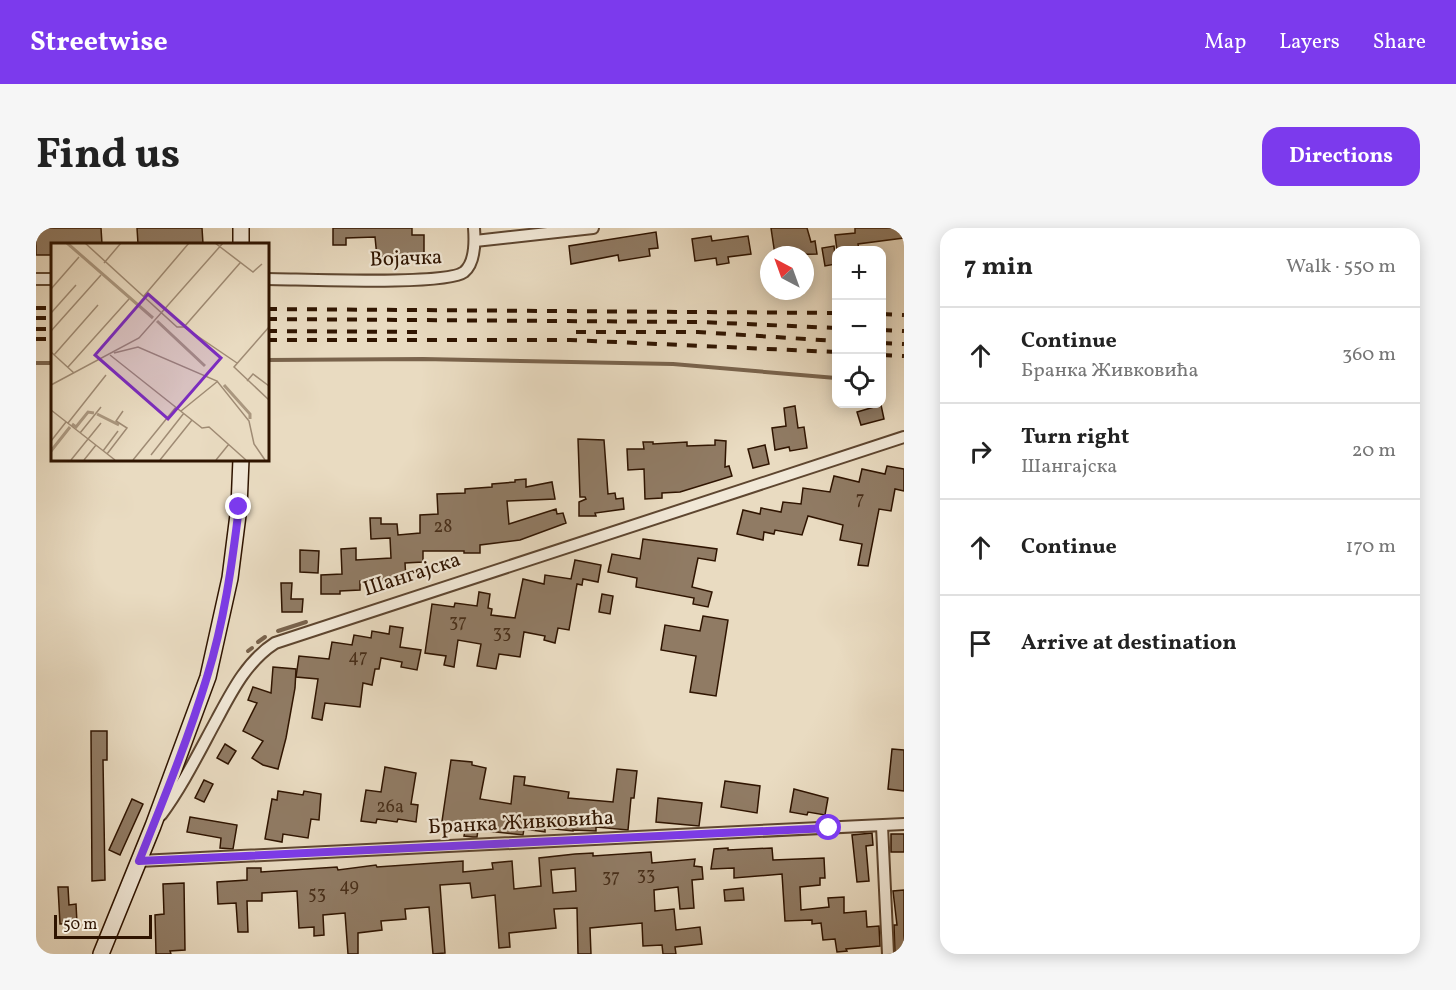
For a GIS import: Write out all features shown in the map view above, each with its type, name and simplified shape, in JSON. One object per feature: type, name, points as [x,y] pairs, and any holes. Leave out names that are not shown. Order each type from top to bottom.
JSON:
[{"type":"main road","points":[[153,826],[204,687],[223,616],[238,517],[241,460]]},
{"type":"main road","name":"Шангајска","points":[[101,954],[153,826]]},
{"type":"street","points":[[474,228],[475,242],[593,228]]},
{"type":"street","name":"Војачка","points":[[268,279],[423,280],[445,278],[461,274],[468,267],[475,242]]},
{"type":"street","name":"Шангајска","points":[[153,826],[175,795],[243,674],[259,655],[275,643],[904,437]]},
{"type":"street","name":"Бранка Живковића","points":[[139,861],[904,824]]},
{"type":"street","points":[[882,826],[888,954]]},
{"type":"building","points":[[36,228],[101,228],[102,243],[51,243],[51,255],[36,255]]},
{"type":"building","points":[[137,228],[202,228],[203,243],[138,243]]},
{"type":"building","points":[[333,228],[412,228],[412,235],[424,235],[424,258],[402,258],[401,255],[377,257],[375,237],[346,238],[346,245],[333,245]]},
{"type":"building","points":[[771,228],[807,228],[811,242],[815,241],[817,254],[814,254],[814,246],[774,246]]},
{"type":"building","points":[[855,228],[904,228],[904,238],[858,244],[858,246],[836,246],[835,235],[855,233]]},
{"type":"building","points":[[656,232],[658,248],[649,249],[650,256],[619,261],[618,255],[571,264],[569,246]]},
{"type":"building","points":[[711,236],[712,241],[748,236],[751,254],[728,257],[729,263],[717,265],[716,258],[695,261],[692,239]]},
{"type":"building","points":[[832,246],[832,265],[825,266],[822,248]]},
{"type":"building","points":[[795,406],[798,428],[804,427],[807,448],[790,451],[789,447],[775,450],[772,428],[786,426],[784,408]]},
{"type":"building","points":[[882,408],[884,419],[861,425],[857,412]]},
{"type":"building","points":[[578,439],[604,440],[608,494],[615,493],[616,499],[623,498],[624,509],[595,513],[596,516],[579,516],[579,502],[586,499],[580,497]]},
{"type":"building","points":[[715,440],[726,441],[725,467],[729,466],[732,476],[680,492],[662,493],[662,498],[645,499],[644,469],[628,470],[627,449],[644,449],[643,442],[653,442],[653,444],[687,442],[687,446],[715,445]]},
{"type":"building","points":[[765,445],[769,464],[753,468],[748,449]]},
{"type":"building","points":[[887,466],[904,469],[904,491],[895,489],[891,511],[879,509],[868,566],[858,565],[862,544],[840,540],[843,525],[808,516],[802,535],[775,530],[774,534],[764,532],[763,540],[737,534],[743,510],[760,514],[761,508],[781,512],[783,502],[801,504],[803,488],[830,492],[834,476],[859,482],[862,469],[885,474]]},
{"type":"building","points":[[526,479],[526,487],[552,482],[555,499],[507,501],[509,524],[556,509],[557,514],[563,513],[566,523],[520,540],[480,545],[480,553],[423,551],[423,562],[405,563],[406,580],[360,581],[360,590],[340,591],[340,594],[321,594],[321,575],[342,574],[341,549],[356,548],[356,560],[391,558],[390,538],[371,539],[370,518],[381,518],[381,524],[397,524],[398,535],[420,533],[420,515],[438,514],[437,494],[465,493],[465,489],[492,487],[492,484]]},
{"type":"building","points":[[643,539],[717,549],[715,561],[698,558],[692,587],[712,592],[708,607],[693,604],[694,598],[636,587],[637,578],[608,572],[612,554],[640,559]]},
{"type":"building","points":[[300,550],[319,551],[318,573],[300,572]]},
{"type":"building","points":[[575,560],[601,565],[598,582],[583,579],[582,585],[577,584],[569,630],[558,628],[555,643],[544,640],[545,636],[524,632],[520,657],[499,654],[496,669],[477,666],[481,644],[458,640],[454,667],[444,665],[446,656],[425,653],[432,604],[454,607],[455,603],[477,606],[479,592],[490,594],[488,608],[492,609],[491,615],[515,618],[523,579],[544,584],[545,575],[571,579]]},
{"type":"building","points":[[281,583],[292,583],[291,599],[303,599],[302,612],[282,612]]},
{"type":"building","points":[[602,594],[613,596],[610,614],[599,612]]},
{"type":"building","points":[[703,616],[728,620],[716,696],[690,692],[696,656],[661,650],[665,625],[700,631]]},
{"type":"building","points":[[390,626],[403,628],[400,647],[421,650],[417,670],[401,667],[402,662],[381,658],[379,669],[375,669],[372,685],[363,683],[360,707],[325,703],[322,720],[312,718],[318,679],[296,677],[299,656],[329,659],[332,642],[352,645],[354,635],[371,638],[372,631],[389,634]]},
{"type":"building","points":[[273,667],[296,669],[286,738],[278,769],[263,765],[252,758],[263,741],[243,731],[257,703],[248,700],[253,687],[271,693]]},
{"type":"building","points":[[91,731],[107,731],[107,760],[103,760],[105,880],[92,881]]},
{"type":"building","points":[[225,744],[236,751],[228,764],[217,758]]},
{"type":"building","points":[[892,749],[904,750],[904,791],[888,789]]},
{"type":"building","points":[[451,760],[472,762],[472,765],[486,768],[480,799],[511,804],[514,776],[525,777],[524,785],[569,792],[568,798],[613,802],[617,769],[637,771],[634,798],[631,798],[628,830],[596,827],[596,831],[573,831],[545,828],[545,832],[524,829],[523,835],[478,830],[477,837],[473,837],[464,836],[465,831],[441,828]]},
{"type":"building","points":[[385,767],[416,773],[411,804],[418,805],[416,822],[398,819],[397,822],[377,819],[376,823],[361,821],[366,790],[381,792]]},
{"type":"building","points":[[204,780],[213,784],[204,802],[195,798]]},
{"type":"building","points":[[725,781],[760,786],[757,813],[721,807]]},
{"type":"building","points":[[794,789],[828,798],[825,815],[790,812]]},
{"type":"building","points":[[278,791],[303,795],[304,791],[321,794],[319,820],[311,819],[308,838],[283,834],[282,842],[265,839],[272,799],[277,800]]},
{"type":"building","points":[[658,798],[702,803],[699,826],[656,822]]},
{"type":"building","points":[[132,799],[143,804],[120,855],[109,850]]},
{"type":"building","points":[[190,817],[237,825],[233,849],[220,848],[221,838],[187,832]]},
{"type":"building","points":[[872,833],[873,845],[866,846],[869,881],[857,882],[852,835]]},
{"type":"building","points":[[891,834],[904,834],[904,852],[891,852]]},
{"type":"building","points":[[728,848],[728,850],[772,848],[773,860],[824,858],[825,878],[820,878],[820,885],[800,887],[801,910],[829,907],[828,898],[844,897],[844,913],[866,911],[867,927],[879,926],[880,946],[837,952],[835,939],[823,940],[821,923],[812,924],[812,920],[785,921],[782,874],[734,878],[734,868],[711,869],[714,849]]},
{"type":"building","points":[[651,852],[652,863],[695,859],[694,866],[702,867],[703,879],[692,880],[694,908],[680,909],[678,887],[654,890],[655,911],[674,909],[676,930],[700,927],[702,944],[675,947],[676,954],[663,954],[662,945],[643,946],[642,923],[590,928],[591,954],[578,954],[577,908],[554,909],[556,928],[509,933],[510,947],[499,948],[495,895],[472,898],[470,883],[440,885],[445,953],[433,954],[429,907],[405,909],[406,919],[381,921],[382,930],[358,933],[358,954],[348,954],[345,913],[323,915],[324,935],[314,936],[314,927],[299,928],[297,891],[262,893],[262,901],[247,901],[248,932],[238,932],[236,903],[218,904],[217,882],[247,880],[247,868],[261,868],[261,872],[337,867],[338,870],[376,865],[377,867],[463,861],[463,872],[493,869],[492,863],[512,861],[514,889],[541,886],[539,858],[593,853],[593,856]],"holes":[[[575,868],[576,891],[553,893],[551,870]]]},
{"type":"building","points":[[184,883],[185,950],[170,951],[171,954],[156,954],[155,915],[164,914],[163,884]]},
{"type":"building","points":[[58,887],[68,887],[69,905],[76,904],[77,923],[60,924]]},
{"type":"building","points":[[743,888],[744,900],[725,901],[724,890]]},
{"type":"building","points":[[904,890],[904,954],[895,954],[894,925],[897,925],[893,891]]},
{"type":"waterway","points":[[268,360],[423,359],[673,364],[832,378]]},
{"type":"waterway","points":[[36,363],[51,363]]},
{"type":"waterway","points":[[278,631],[306,622]]},
{"type":"waterway","points":[[258,642],[265,637]]},
{"type":"waterway","points":[[248,651],[252,648]]},
{"type":"railway","points":[[36,308],[51,308]]},
{"type":"railway","points":[[268,309],[832,313]]},
{"type":"railway","points":[[886,314],[904,315]]},
{"type":"railway","points":[[36,318],[51,318]]},
{"type":"railway","points":[[268,319],[701,322],[832,328]]},
{"type":"railway","points":[[36,329],[51,329]]},
{"type":"railway","points":[[886,330],[904,331]]},
{"type":"railway","points":[[268,331],[420,332]]},
{"type":"railway","points":[[576,332],[698,332],[832,341]]},
{"type":"railway","points":[[36,339],[51,339]]},
{"type":"railway","points":[[268,340],[570,340],[832,352]]},
{"type":"railway","points":[[886,343],[904,344]]},
{"type":"railway","points":[[886,355],[904,356]]},
{"type":"route","points":[[239,507],[230,578],[208,677],[186,741],[139,861],[829,828]]}]
